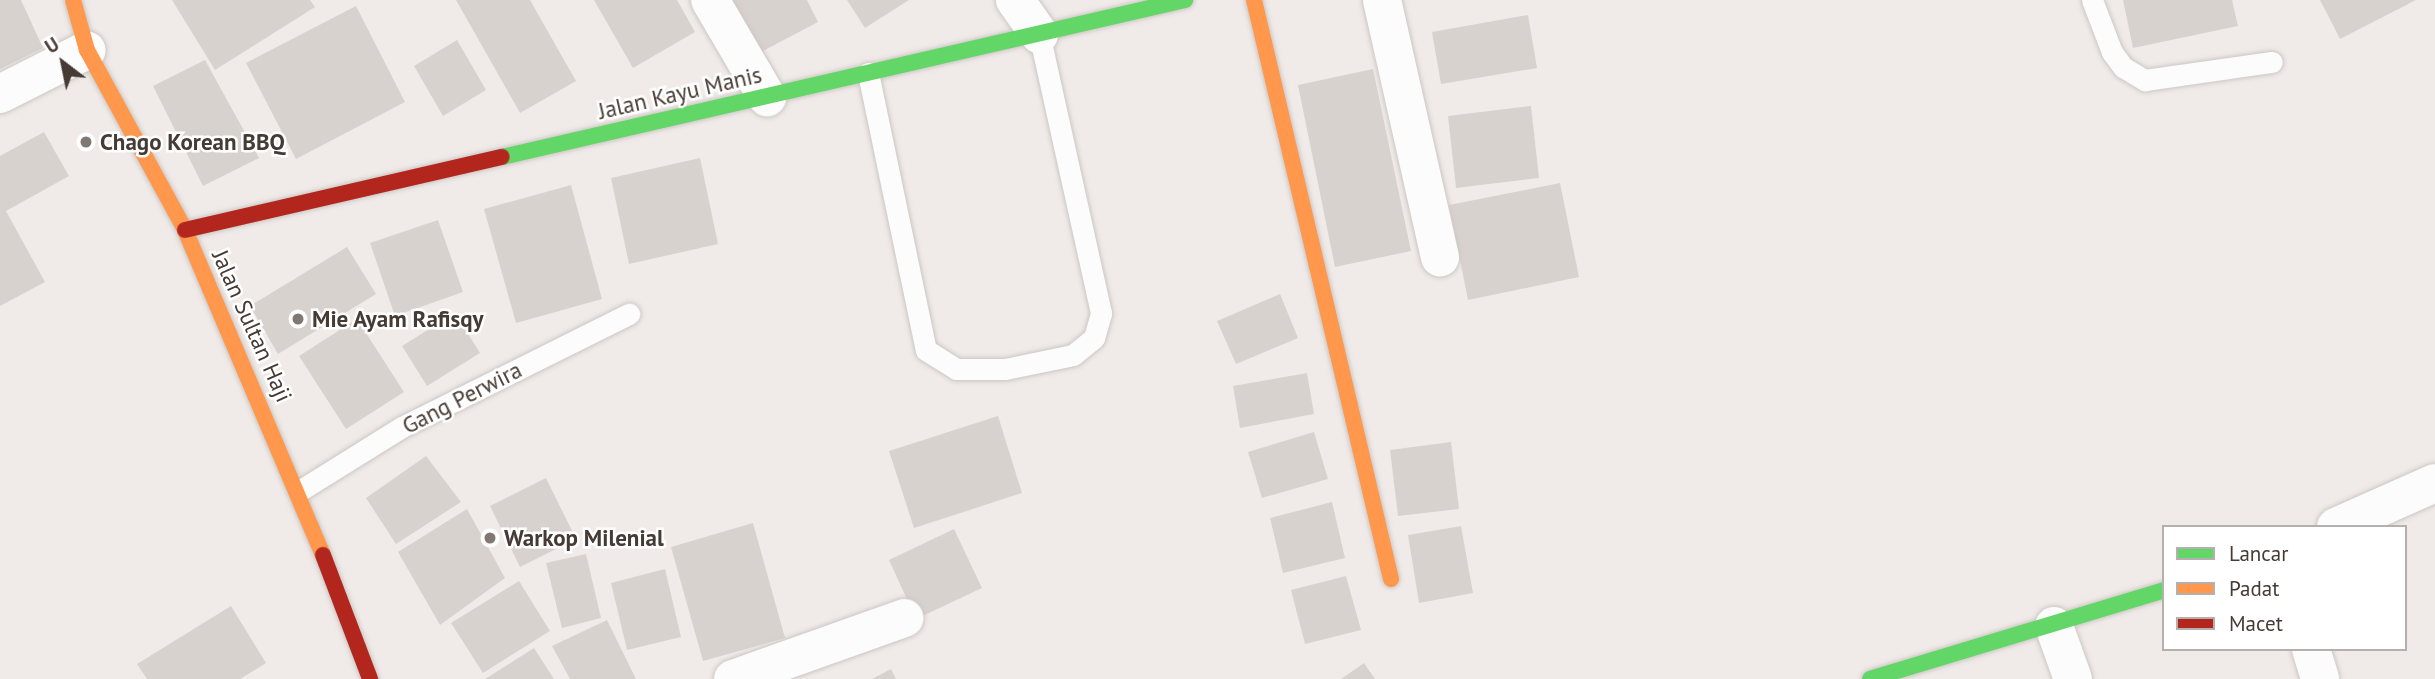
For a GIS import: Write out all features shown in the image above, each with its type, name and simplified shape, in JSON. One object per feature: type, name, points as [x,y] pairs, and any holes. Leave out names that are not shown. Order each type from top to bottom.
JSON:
[{"type":"street","name":"Jalan Sultan Haji","points":[[73,0],[87,50],[185,230],[299,491],[370,679]]},
{"type":"street","points":[[710,0],[767,97]]},
{"type":"street","points":[[1015,0],[1039,34]]},
{"type":"street","name":"Jalan Kayu Manis","points":[[185,230],[1185,0]]},
{"type":"street","points":[[1254,0],[1391,579]]},
{"type":"street","points":[[1382,0],[1440,258]]},
{"type":"street","points":[[0,94],[87,50]]},
{"type":"street","points":[[2340,525],[2435,483]]},
{"type":"street","points":[[1870,679],[2054,626],[2162,591]]},
{"type":"street","points":[[733,679],[904,618]]},
{"type":"street","points":[[2054,626],[2073,679]]},
{"type":"street","points":[[2312,651],[2320,679]]},
{"type":"lane","points":[[2092,0],[2112,52],[2123,67],[2145,80],[2272,62]]},
{"type":"lane","points":[[868,73],[926,350],[956,369],[1005,369],[1073,355],[1094,338],[1101,313],[1039,34]]},
{"type":"lane","name":"Gang Perwira","points":[[299,491],[402,427],[629,314]]},
{"type":"building","points":[[0,0],[21,0],[43,48],[0,69]]},
{"type":"building","points":[[172,0],[310,0],[315,7],[215,70]]},
{"type":"building","points":[[456,0],[530,0],[576,81],[520,113]]},
{"type":"building","points":[[594,0],[677,0],[695,32],[633,68]]},
{"type":"building","points":[[733,0],[807,0],[818,22],[761,52]]},
{"type":"building","points":[[847,0],[909,0],[865,28]]},
{"type":"building","points":[[2123,0],[2232,0],[2238,26],[2133,48]]},
{"type":"building","points":[[2320,0],[2416,0],[2340,39]]},
{"type":"building","points":[[356,6],[405,102],[296,159],[246,63]]},
{"type":"building","points":[[1528,15],[1537,68],[1441,84],[1432,32]]},
{"type":"building","points":[[457,40],[486,90],[443,116],[414,66]]},
{"type":"building","points":[[205,60],[259,158],[203,186],[153,86]]},
{"type":"building","points":[[1373,69],[1411,251],[1335,267],[1298,85]]},
{"type":"building","points":[[1531,106],[1539,178],[1456,188],[1448,116]]},
{"type":"building","points":[[44,132],[69,176],[6,211],[45,282],[0,306],[0,156]]},
{"type":"building","points":[[700,158],[718,244],[629,264],[611,178]]},
{"type":"building","points":[[1560,183],[1579,277],[1468,300],[1449,205]]},
{"type":"building","points":[[571,185],[602,299],[516,323],[484,209]]},
{"type":"building","points":[[438,220],[463,292],[395,316],[370,243]]},
{"type":"building","points":[[347,247],[376,294],[278,354],[250,306]]},
{"type":"building","points":[[1280,294],[1298,338],[1236,364],[1217,321]]},
{"type":"building","points":[[455,313],[480,353],[427,386],[402,346]]},
{"type":"building","points":[[357,319],[404,392],[346,429],[299,356]]},
{"type":"building","points":[[1307,373],[1314,414],[1240,428],[1233,386]]},
{"type":"building","points":[[998,416],[1022,493],[914,528],[889,451]]},
{"type":"building","points":[[1314,432],[1328,479],[1262,498],[1248,452]]},
{"type":"building","points":[[1451,442],[1459,509],[1398,516],[1390,450]]},
{"type":"building","points":[[426,456],[461,502],[396,544],[366,498]]},
{"type":"building","points":[[546,478],[576,539],[520,567],[490,506]]},
{"type":"building","points":[[1332,502],[1345,558],[1283,573],[1270,518]]},
{"type":"building","points":[[467,509],[505,578],[440,625],[398,552]]},
{"type":"building","points":[[753,523],[785,638],[703,661],[671,547]]},
{"type":"building","points":[[1461,526],[1473,593],[1419,603],[1408,535]]},
{"type":"building","points":[[954,529],[982,588],[916,619],[889,560]]},
{"type":"building","points":[[586,554],[601,618],[562,628],[546,563]]},
{"type":"building","points":[[665,569],[681,637],[627,650],[611,583]]},
{"type":"building","points":[[1346,576],[1361,630],[1305,644],[1291,590]]},
{"type":"building","points":[[519,581],[550,631],[483,673],[451,623]]},
{"type":"building","points":[[231,606],[266,663],[240,679],[147,679],[137,664]]},
{"type":"building","points":[[607,620],[636,679],[570,679],[552,646]]},
{"type":"building","points":[[534,648],[554,679],[485,679]]},
{"type":"building","points":[[1364,663],[1375,679],[1341,679]]},
{"type":"building","points":[[891,669],[896,679],[872,679]]},
{"type":"traffic: fast","points":[[502,157],[1185,0]]},
{"type":"traffic: fast","points":[[1870,679],[2162,591]]},
{"type":"traffic: slow","points":[[73,0],[87,50],[185,230],[323,555]]},
{"type":"traffic: slow","points":[[1254,0],[1391,579]]},
{"type":"traffic: jam","points":[[185,230],[502,157]]},
{"type":"traffic: jam","points":[[323,555],[370,679]]},
{"type":"place","name":"Chago Korean BBQ","points":[[86,142]]},
{"type":"place","name":"Mie Ayam Rafisqy","points":[[298,319]]},
{"type":"place","name":"Warkop Milenial","points":[[490,538]]}]
